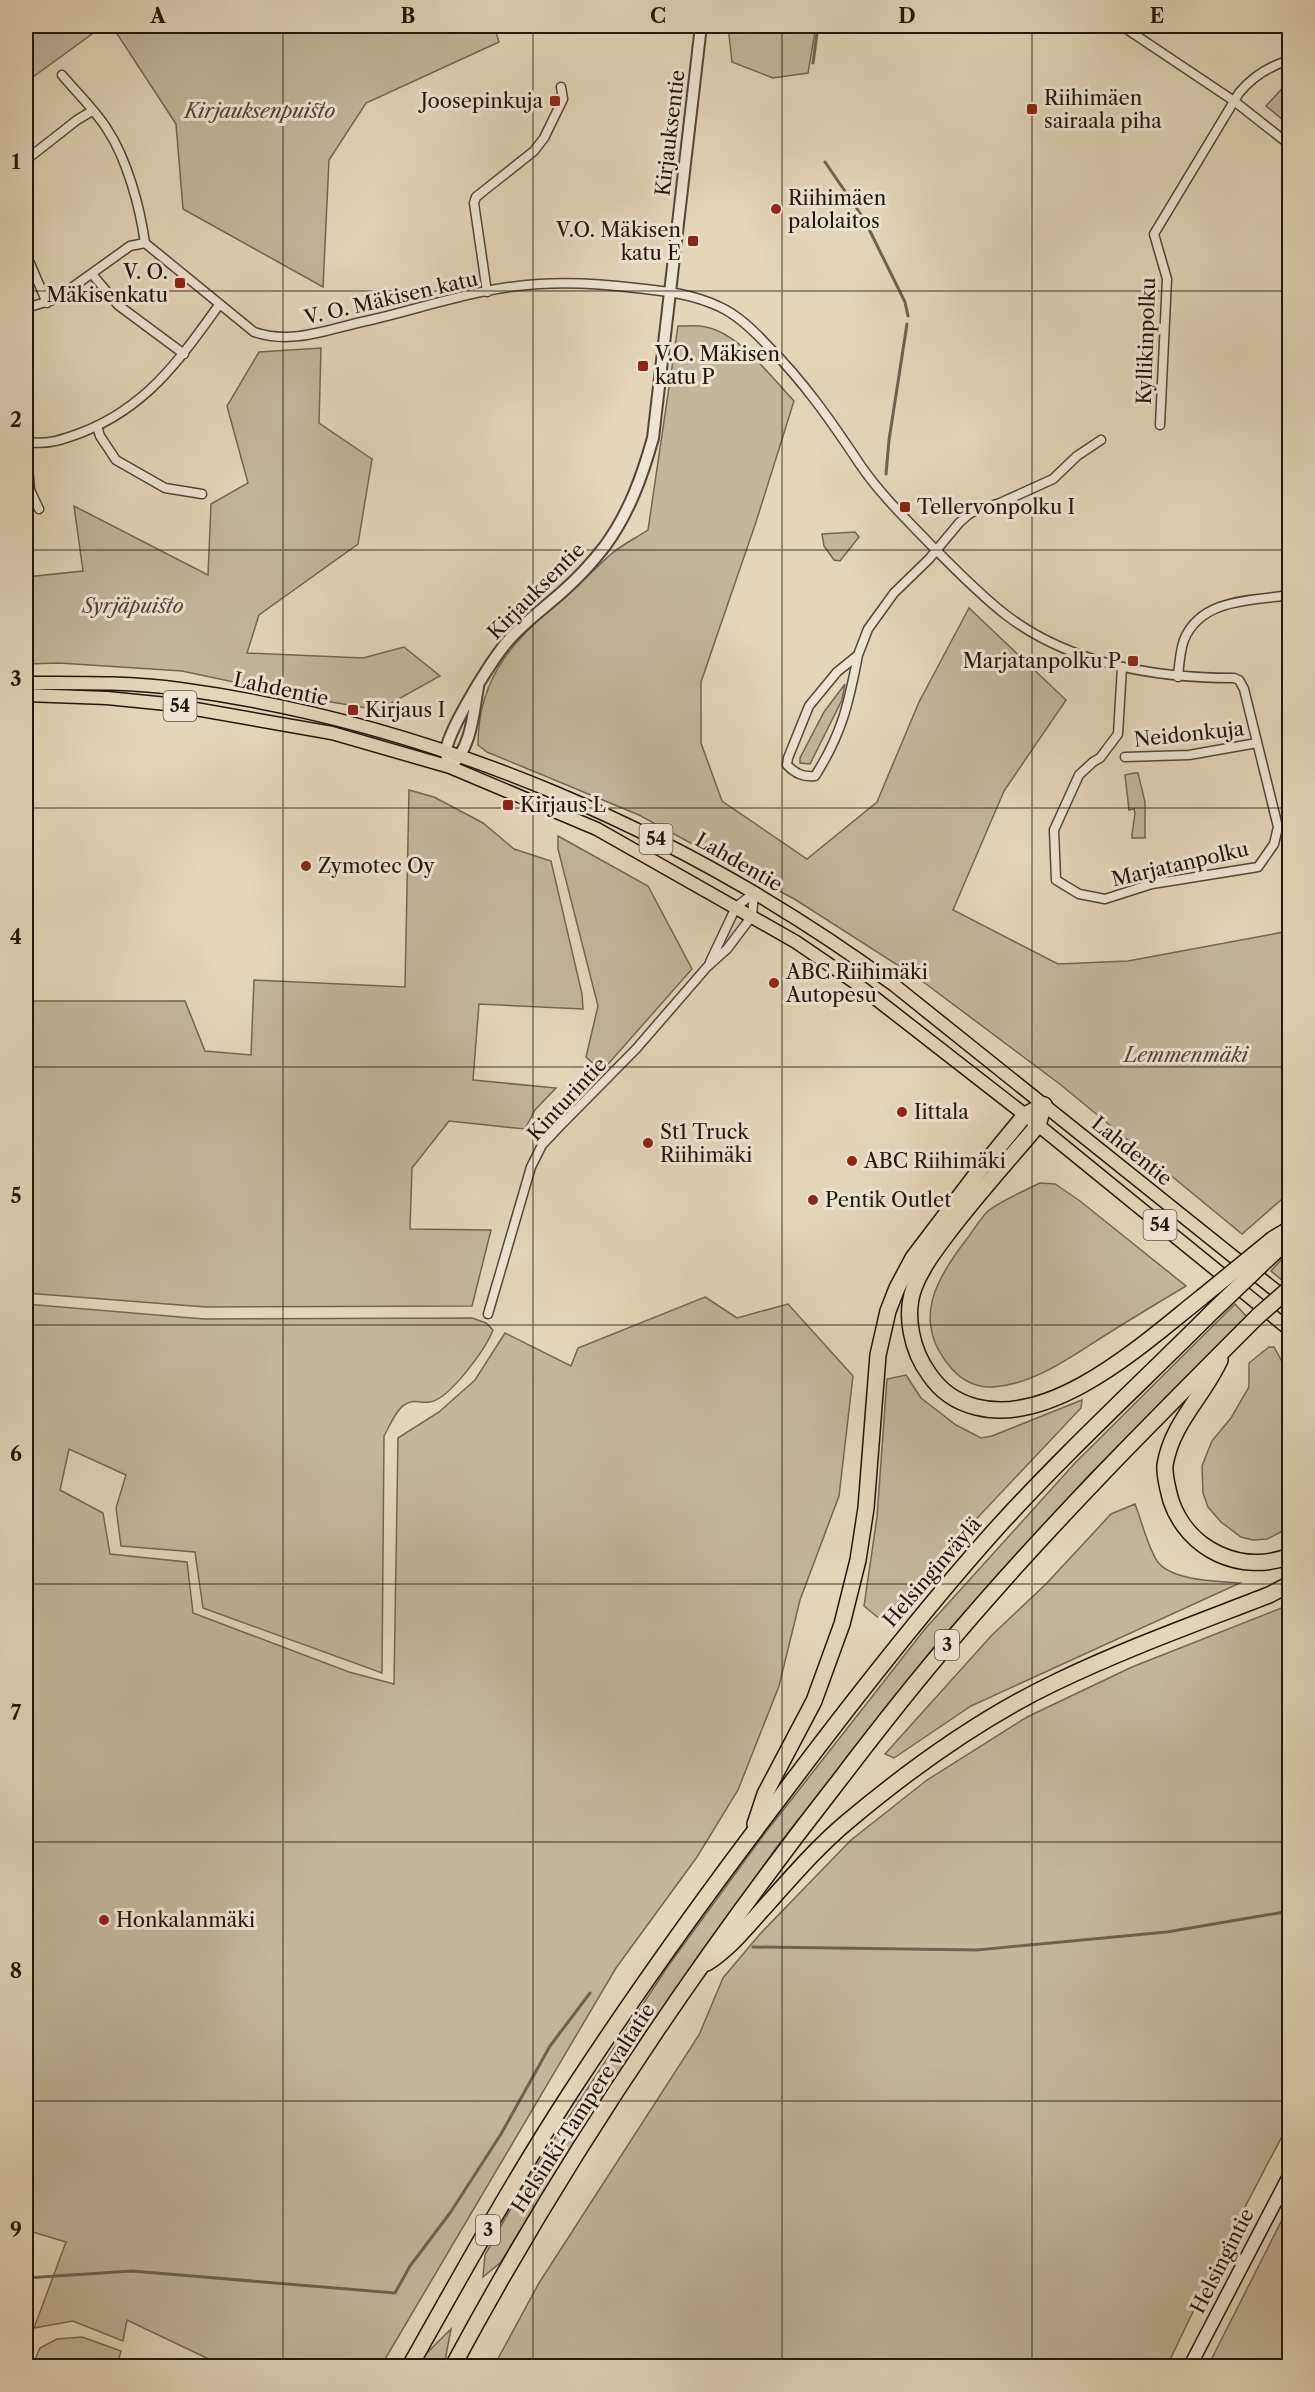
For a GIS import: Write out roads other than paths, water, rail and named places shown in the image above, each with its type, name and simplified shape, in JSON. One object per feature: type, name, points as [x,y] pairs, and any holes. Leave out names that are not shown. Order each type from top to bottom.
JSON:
[{"type":"highway","points":[[1044,1105],[927,1262],[914,1287],[910,1306],[917,1353],[924,1367],[940,1388],[964,1404],[993,1410],[1025,1408],[1051,1400],[1118,1364],[1202,1297],[1281,1241],[1290,1229]]},
{"type":"highway","points":[[752,1835],[765,1794],[814,1701],[842,1624],[858,1560],[866,1508],[878,1355],[888,1311],[897,1288],[913,1258],[936,1226],[1032,1120]]},
{"type":"highway","name":"Helsinginväylä","points":[[653,1972],[752,1835],[863,1688],[920,1617],[996,1529],[1076,1443],[1214,1311],[1281,1241]]},
{"type":"highway","name":"3","points":[[699,1968],[787,1847],[956,1635],[1110,1465],[1258,1316],[1290,1288]]},
{"type":"highway","points":[[1225,1349],[1210,1380],[1176,1429],[1165,1467],[1169,1494],[1183,1525],[1208,1550],[1246,1562],[1268,1562],[1290,1556]]},
{"type":"highway","points":[[699,1968],[725,1951],[809,1858],[846,1823],[930,1758],[979,1725],[1052,1684],[1114,1656],[1269,1595],[1290,1584]]},
{"type":"highway","name":"Helsinki-Tampere valtatie","points":[[453,2367],[496,2286],[604,2110],[699,1968]]},
{"type":"highway","name":"Helsinki-Tampere valtatie","points":[[410,2367],[458,2279],[568,2096],[653,1972]]},
{"type":"main road","name":"Lahdentie","points":[[26,683],[114,683],[179,689],[293,709],[445,752],[555,791],[679,851],[754,893],[885,978],[1290,1302]]},
{"type":"main road","name":"Lahdentie","points":[[26,695],[107,698],[167,704],[332,733],[450,767],[597,829],[796,942],[853,981],[1032,1120],[1290,1330]]},
{"type":"main road","name":"Helsingintie","points":[[1190,2367],[1290,2174]]},
{"type":"street","name":"Kirjauksentie","points":[[445,752],[461,713],[507,643],[525,623],[564,591],[604,547],[633,498],[652,438],[701,26]]},
{"type":"street","points":[[1122,26],[1234,101],[1290,145]]},
{"type":"street","points":[[1137,35],[1143,26]]},
{"type":"street","name":"Kyllikinpolku","points":[[1160,425],[1167,279],[1154,234],[1234,101],[1257,75],[1274,65],[1290,60]]},
{"type":"street","points":[[26,308],[56,299],[130,246],[145,243],[142,223],[127,173],[112,136],[62,75]]},
{"type":"street","points":[[487,292],[474,203],[476,197],[534,151],[544,138],[563,99],[561,87]]},
{"type":"street","points":[[26,160],[62,131],[92,111]]},
{"type":"street","name":"V. O. Mäkisen katu","points":[[145,243],[254,332],[269,337],[318,334],[487,292],[539,284],[600,284],[670,291],[722,308],[761,338],[808,389],[872,481],[984,598],[1032,632],[1082,654],[1122,667],[1178,677],[1233,678],[1239,680],[1244,689]]},
{"type":"street","points":[[26,254],[47,303]]},
{"type":"street","points":[[92,274],[118,305],[184,354]]},
{"type":"street","points":[[39,509],[30,490],[26,442],[46,444],[97,426],[148,393],[184,354],[219,305]]},
{"type":"street","points":[[97,426],[100,436],[116,460],[165,488],[202,494]]},
{"type":"street","points":[[858,655],[837,672],[809,706],[787,765],[805,777],[815,776],[826,759],[846,714],[858,655],[868,629],[894,593],[969,514],[1053,479],[1077,456],[1101,440]]},
{"type":"street","points":[[1280,596],[1290,590]]},
{"type":"street","points":[[1178,677],[1183,641],[1202,616],[1220,605],[1290,595]]},
{"type":"street","name":"Marjatanpolku","points":[[1122,667],[1118,734],[1100,758],[1079,775],[1054,830],[1056,880],[1079,894],[1105,899],[1139,887],[1258,867],[1274,844],[1278,827],[1244,689]]},
{"type":"street","name":"Kirjauksentie","points":[[450,767],[460,758],[467,743],[478,687]]},
{"type":"street","name":"Neidonkuja","points":[[1125,757],[1189,754],[1257,743]]},
{"type":"street","points":[[445,752],[450,767]]},
{"type":"street","points":[[752,916],[754,893]]},
{"type":"street","name":"Kinturintie","points":[[707,967],[736,907],[754,893]]},
{"type":"street","name":"Kinturintie","points":[[488,1314],[531,1167],[542,1145],[643,1041],[707,967],[727,949],[752,916]]},
{"type":"waterway","points":[[813,63],[818,26]]},
{"type":"waterway","points":[[825,162],[864,219],[905,302],[908,316]]},
{"type":"waterway","points":[[886,474],[907,324]]},
{"type":"waterway","points":[[753,1947],[977,1950],[1167,1932],[1290,1911]]},
{"type":"waterway","points":[[26,2278],[132,2271],[395,2293],[410,2266],[450,2213],[501,2134],[550,2046],[590,1993]]},
{"type":"place","name":"Joosepinkuja","points":[[555,101]]},
{"type":"place","name":"Riihimäen sairaala piha","points":[[1032,109]]},
{"type":"place","name":"Riihimäen palolaitos","points":[[776,209]]},
{"type":"place","name":"V.O. Mäkisen katu E","points":[[693,241]]},
{"type":"place","name":"V. O. Mäkisenkatu","points":[[180,283]]},
{"type":"place","name":"V.O. Mäkisen katu P","points":[[643,366]]},
{"type":"place","name":"Tellervonpolku I","points":[[905,507]]},
{"type":"place","name":"Marjatanpolku P","points":[[1133,661]]},
{"type":"place","name":"Kirjaus I","points":[[353,710]]},
{"type":"place","name":"Kirjaus L","points":[[508,805]]},
{"type":"place","name":"Zymotec Oy","points":[[306,866]]},
{"type":"place","name":"ABC Riihimäki Autopesu","points":[[774,983]]},
{"type":"place","name":"Iittala","points":[[902,1112]]},
{"type":"place","name":"St1 Truck Riihimäki","points":[[648,1143]]},
{"type":"place","name":"ABC Riihimäki","points":[[852,1161]]},
{"type":"place","name":"Pentik Outlet","points":[[813,1200]]},
{"type":"place","name":"Honkalanmäki","points":[[104,1920]]},
{"type":"park label","name":"Kirjauksenpuisto","points":[[260,111]]},
{"type":"park label","name":"Syrjäpuisto","points":[[133,606]]},
{"type":"park label","name":"Lemmenmäki","points":[[1186,1055]]}]
